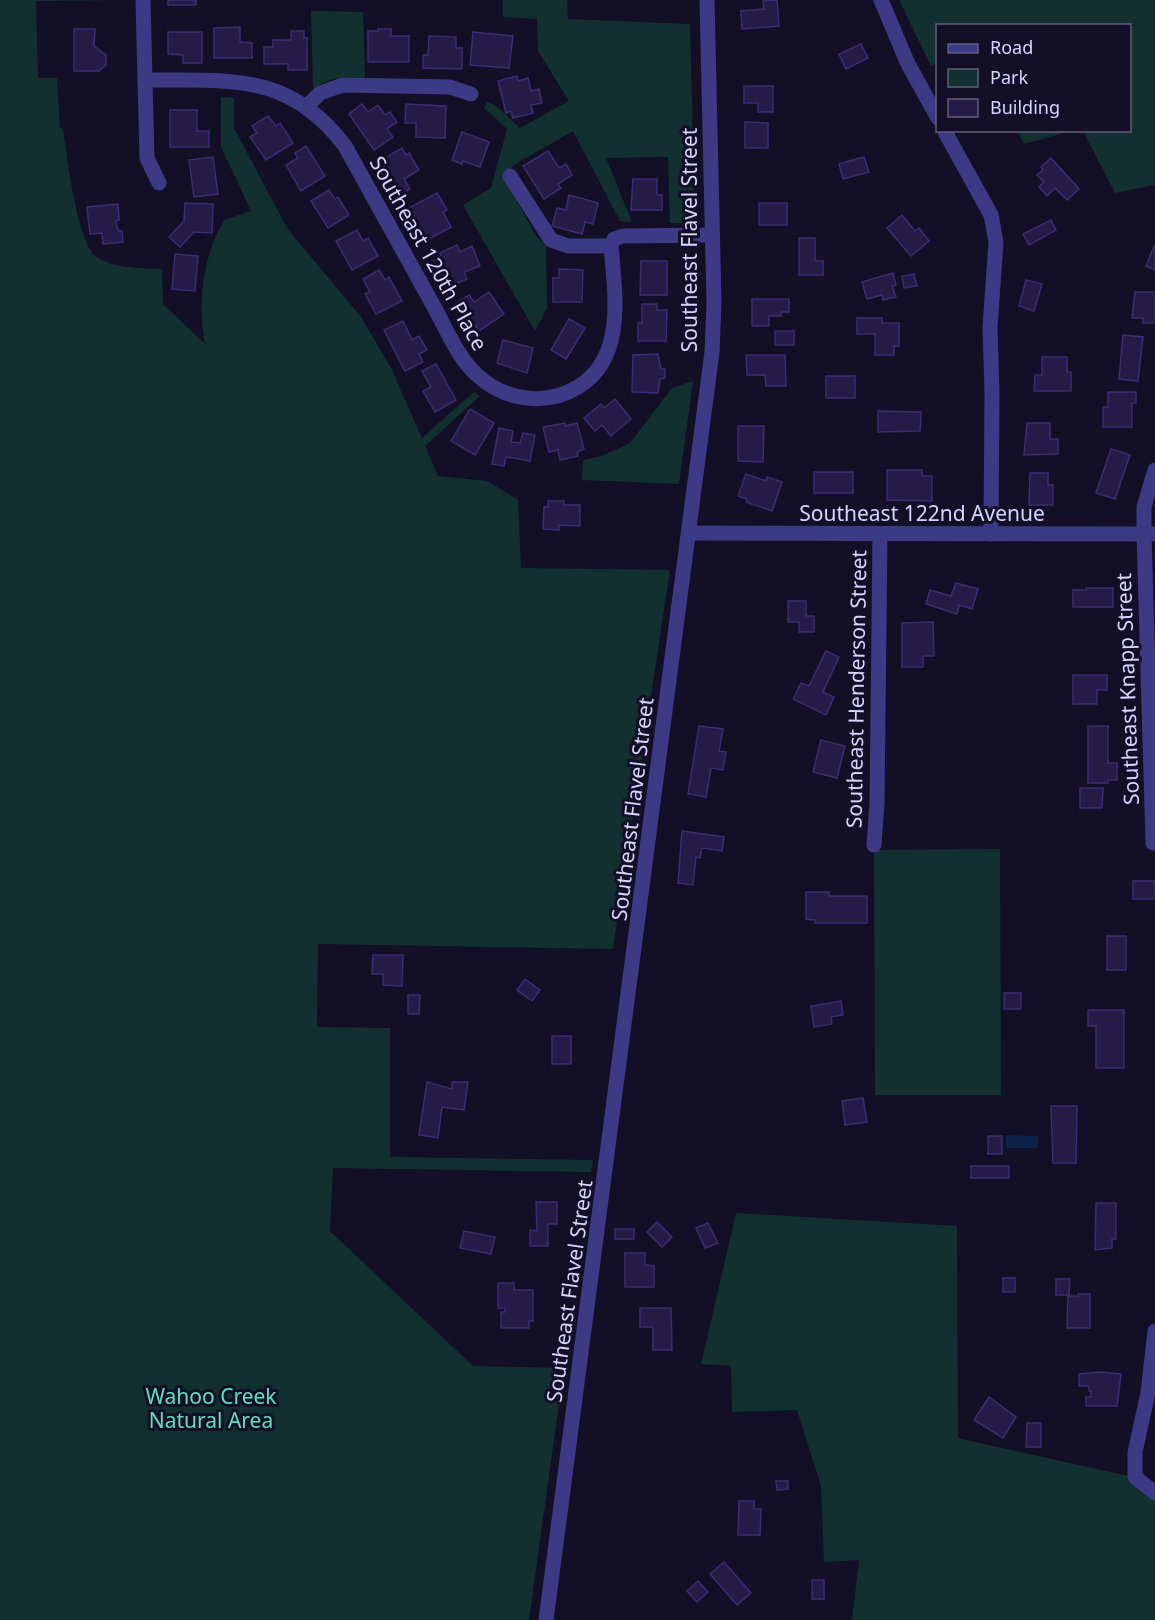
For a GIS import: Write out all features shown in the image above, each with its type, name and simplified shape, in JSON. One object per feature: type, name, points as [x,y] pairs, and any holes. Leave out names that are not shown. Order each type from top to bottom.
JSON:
[{"type":"street","points":[[143,0],[147,158],[159,183]]},
{"type":"street","name":"Southeast Flavel Street","points":[[546,1620],[714,335],[707,0]]},
{"type":"street","points":[[880,0],[908,64],[936,114]]},
{"type":"street","name":"Southeast 120th Place","points":[[145,80],[241,82],[268,87],[307,106],[328,124],[345,146],[467,365],[500,391],[528,399],[549,398],[571,391],[585,382],[605,360],[614,333],[611,246]]},
{"type":"street","points":[[307,106],[321,93],[343,84],[450,87],[471,94]]},
{"type":"street","points":[[945,132],[994,225],[996,242],[990,327],[990,534]]},
{"type":"street","points":[[510,176],[550,240],[568,246],[611,246],[614,239],[623,236],[712,235]]},
{"type":"street","name":"Southeast Knapp Street","points":[[1153,843],[1149,534],[1144,507],[1155,470]]},
{"type":"street","name":"Southeast 122nd Avenue","points":[[689,533],[1149,534]]},
{"type":"street","name":"Southeast Henderson Street","points":[[874,845],[877,804],[879,534]]},
{"type":"street","points":[[1149,1489],[1135,1477],[1133,1465],[1148,1393],[1155,1331]]},
{"type":"green space","name":"Wahoo Creek Natural Area","points":[[0,0],[124,0],[36,1],[38,78],[57,78],[60,128],[63,129],[74,199],[84,236],[98,258],[121,266],[162,269],[163,304],[205,344],[202,296],[211,249],[224,220],[251,211],[221,147],[221,97],[234,98],[234,128],[287,228],[361,317],[391,368],[422,438],[474,392],[480,396],[425,446],[438,476],[487,481],[518,500],[521,568],[670,570],[613,949],[318,944],[317,1027],[390,1028],[390,1157],[593,1160],[591,1172],[333,1168],[330,1231],[473,1366],[564,1368],[529,1620],[0,1620]]},
{"type":"green space","points":[[503,0],[567,0],[568,19],[690,24],[695,211],[692,220],[684,223],[670,223],[668,157],[606,158],[632,222],[620,221],[573,131],[512,166],[507,184],[537,237],[546,245],[547,308],[535,331],[463,205],[491,188],[507,129],[484,108],[487,102],[495,105],[520,128],[569,101],[538,51],[537,19],[503,17]]},
{"type":"green space","points":[[899,0],[1155,0],[1155,185],[1115,193],[1084,132],[1131,132],[1131,24],[936,24],[936,64],[931,66]]},
{"type":"green space","points":[[311,11],[363,12],[365,78],[338,79],[325,82],[313,89]]},
{"type":"green space","points":[[1018,132],[1067,132],[1024,144]]},
{"type":"green space","points":[[693,381],[679,484],[582,480],[583,460],[602,456],[630,443],[672,388]]},
{"type":"green space","points":[[1000,849],[1001,1095],[875,1095],[874,850]]},
{"type":"green space","points":[[736,1213],[957,1226],[958,1438],[1155,1482],[1155,1620],[852,1620],[859,1560],[824,1562],[821,1486],[797,1410],[732,1412],[731,1366],[701,1364]]},
{"type":"water","points":[[1006,1135],[1038,1136],[1038,1148],[1006,1148]]},
{"type":"building","points":[[168,0],[196,0],[196,5],[168,5]]},
{"type":"building","points":[[777,0],[779,26],[742,29],[741,11],[764,9],[763,1]]},
{"type":"building","points":[[240,27],[240,42],[252,43],[252,58],[214,58],[214,28]]},
{"type":"building","points":[[74,29],[95,29],[94,46],[106,55],[106,65],[99,71],[74,71]]},
{"type":"building","points":[[378,29],[391,29],[391,36],[409,36],[409,62],[368,62],[368,31],[378,31]]},
{"type":"building","points":[[291,31],[304,31],[304,38],[307,38],[307,70],[288,70],[288,64],[264,64],[264,47],[273,47],[273,40],[291,40]]},
{"type":"building","points":[[168,32],[202,32],[202,63],[183,63],[183,55],[168,54]]},
{"type":"building","points":[[473,32],[513,36],[509,68],[470,65]]},
{"type":"building","points":[[429,36],[456,37],[456,48],[462,48],[462,69],[423,68],[423,55],[428,55]]},
{"type":"building","points":[[861,44],[868,58],[846,69],[839,54]]},
{"type":"building","points":[[517,76],[518,81],[528,78],[531,91],[539,89],[542,103],[531,105],[533,113],[513,118],[511,111],[506,113],[498,81]]},
{"type":"building","points":[[744,86],[773,86],[773,112],[758,112],[758,103],[744,103]]},
{"type":"building","points":[[362,104],[368,112],[378,105],[385,115],[390,112],[397,122],[387,129],[393,137],[374,150],[349,114]]},
{"type":"building","points":[[406,104],[446,106],[445,138],[416,137],[416,123],[405,123]]},
{"type":"building","points":[[170,110],[197,110],[197,131],[209,131],[209,147],[170,147]]},
{"type":"building","points":[[268,116],[276,126],[280,123],[293,143],[266,160],[250,137],[257,133],[252,126]]},
{"type":"building","points":[[745,122],[768,123],[768,148],[745,148]]},
{"type":"building","points":[[462,132],[489,142],[480,167],[452,160]]},
{"type":"building","points":[[306,146],[325,176],[301,191],[286,165],[298,158],[295,153]]},
{"type":"building","points":[[402,148],[406,155],[409,153],[419,170],[404,179],[410,189],[396,198],[375,164]]},
{"type":"building","points":[[548,151],[559,168],[566,164],[572,175],[558,184],[561,188],[544,199],[523,166]]},
{"type":"building","points":[[213,157],[218,194],[194,197],[189,160]]},
{"type":"building","points":[[864,157],[869,172],[843,179],[839,164]]},
{"type":"building","points":[[1051,158],[1079,189],[1067,200],[1055,188],[1047,196],[1039,187],[1044,182],[1037,175],[1043,170],[1041,167]]},
{"type":"building","points":[[633,179],[657,179],[657,195],[662,195],[662,210],[631,210]]},
{"type":"building","points":[[329,190],[335,199],[338,197],[349,215],[328,228],[311,201]]},
{"type":"building","points":[[437,193],[447,210],[443,212],[451,227],[424,242],[407,209]]},
{"type":"building","points":[[569,195],[598,203],[593,224],[585,222],[582,234],[552,226],[557,208],[566,210]]},
{"type":"building","points":[[185,203],[213,204],[212,233],[194,232],[180,247],[169,237],[184,221]]},
{"type":"building","points":[[759,203],[787,203],[787,225],[759,225]]},
{"type":"building","points":[[118,204],[119,220],[116,221],[119,231],[122,231],[123,242],[103,244],[102,233],[90,234],[87,207]]},
{"type":"building","points":[[902,215],[915,231],[919,228],[929,241],[911,256],[887,228]]},
{"type":"building","points":[[1051,220],[1056,230],[1029,245],[1023,234]]},
{"type":"building","points":[[357,230],[363,241],[368,238],[378,256],[352,270],[336,241]]},
{"type":"building","points":[[799,238],[815,238],[815,261],[823,261],[823,275],[799,275]]},
{"type":"building","points":[[1155,244],[1155,270],[1146,266]]},
{"type":"building","points":[[457,245],[460,252],[472,246],[480,266],[464,272],[467,279],[446,288],[434,260],[441,256],[440,253]]},
{"type":"building","points":[[175,254],[198,256],[195,291],[172,289]]},
{"type":"building","points":[[641,261],[667,261],[667,295],[640,295]]},
{"type":"building","points":[[559,269],[583,270],[582,302],[553,302],[553,278],[559,278]]},
{"type":"building","points":[[379,270],[385,280],[389,277],[402,301],[376,314],[365,294],[370,292],[363,279]]},
{"type":"building","points":[[893,273],[896,285],[892,286],[896,297],[883,300],[882,295],[867,299],[862,282]]},
{"type":"building","points":[[914,274],[917,286],[904,288],[902,276]]},
{"type":"building","points":[[1026,280],[1042,284],[1034,311],[1019,306]]},
{"type":"building","points":[[489,292],[504,314],[479,331],[471,319],[466,322],[455,304],[469,295],[474,302]]},
{"type":"building","points":[[1135,292],[1155,292],[1155,323],[1143,323],[1143,318],[1132,318]]},
{"type":"building","points":[[752,299],[789,299],[789,312],[781,312],[781,316],[769,316],[769,326],[752,326]]},
{"type":"building","points":[[642,304],[657,304],[657,310],[667,310],[666,341],[638,341],[638,323],[642,323]]},
{"type":"building","points":[[857,318],[882,318],[882,323],[899,323],[899,346],[894,346],[894,355],[875,355],[875,334],[857,334]]},
{"type":"building","points":[[569,319],[585,328],[566,359],[551,350]]},
{"type":"building","points":[[403,321],[412,340],[419,336],[427,350],[419,354],[423,362],[405,371],[384,330]]},
{"type":"building","points":[[775,331],[794,331],[794,345],[775,345]]},
{"type":"building","points":[[1123,335],[1143,337],[1138,381],[1119,379]]},
{"type":"building","points":[[503,340],[533,348],[527,373],[497,363]]},
{"type":"building","points":[[658,354],[661,369],[665,369],[665,378],[660,379],[658,393],[632,392],[633,355]]},
{"type":"building","points":[[746,355],[785,355],[786,386],[766,386],[765,375],[747,375]]},
{"type":"building","points":[[1042,357],[1067,357],[1067,372],[1071,372],[1071,391],[1034,391],[1035,375],[1042,375]]},
{"type":"building","points":[[436,364],[456,400],[435,412],[423,391],[431,387],[422,371]]},
{"type":"building","points":[[826,376],[855,376],[855,398],[826,398]]},
{"type":"building","points":[[1108,392],[1136,392],[1136,403],[1132,403],[1132,427],[1103,427],[1103,407],[1108,407]]},
{"type":"building","points":[[615,399],[631,419],[611,436],[602,425],[595,431],[584,418],[601,404],[604,408]]},
{"type":"building","points":[[470,409],[494,423],[475,455],[451,441]]},
{"type":"building","points":[[878,411],[921,412],[920,431],[878,432]]},
{"type":"building","points":[[565,423],[566,426],[577,423],[584,449],[577,452],[578,456],[560,460],[558,450],[549,452],[543,427]]},
{"type":"building","points":[[1027,423],[1050,423],[1050,439],[1058,439],[1058,454],[1024,455]]},
{"type":"building","points":[[738,426],[764,426],[763,462],[738,461]]},
{"type":"building","points":[[499,428],[513,431],[511,442],[520,443],[523,433],[535,435],[530,461],[506,457],[504,466],[492,464]]},
{"type":"building","points":[[1111,449],[1130,455],[1115,499],[1096,493]]},
{"type":"building","points":[[887,470],[922,470],[922,476],[932,476],[932,501],[887,500]]},
{"type":"building","points":[[814,472],[853,472],[853,493],[814,493]]},
{"type":"building","points":[[1030,473],[1048,473],[1048,485],[1053,485],[1053,505],[1029,505]]},
{"type":"building","points":[[746,474],[766,481],[767,477],[782,482],[772,511],[746,502],[747,499],[738,496]]},
{"type":"building","points":[[548,501],[564,501],[564,505],[580,505],[580,526],[559,525],[559,530],[543,529],[544,507],[548,507]]},
{"type":"building","points":[[956,583],[978,589],[972,609],[959,605],[957,614],[926,604],[930,590],[951,596]]},
{"type":"building","points":[[1086,588],[1113,588],[1113,607],[1073,607],[1073,590],[1086,590]]},
{"type":"building","points":[[788,601],[806,601],[806,616],[814,616],[814,632],[799,632],[799,622],[788,622]]},
{"type":"building","points":[[933,622],[934,656],[923,656],[923,667],[902,667],[902,623]]},
{"type":"building","points":[[826,651],[839,657],[823,692],[834,697],[826,715],[793,699],[801,683],[809,686]]},
{"type":"building","points":[[1073,675],[1107,675],[1107,690],[1097,690],[1097,704],[1073,704]]},
{"type":"building","points":[[699,726],[723,729],[719,751],[726,752],[723,770],[711,768],[706,797],[688,794]]},
{"type":"building","points":[[1088,726],[1108,726],[1108,763],[1117,763],[1117,780],[1108,780],[1108,783],[1088,783]]},
{"type":"building","points":[[821,740],[845,746],[837,778],[813,772]]},
{"type":"building","points":[[1080,788],[1103,788],[1102,808],[1080,808]]},
{"type":"building","points":[[682,831],[724,837],[722,851],[702,848],[700,858],[696,857],[693,885],[678,883]]},
{"type":"building","points":[[1133,881],[1155,881],[1155,899],[1133,899]]},
{"type":"building","points":[[806,892],[829,892],[829,896],[867,896],[867,923],[815,923],[815,920],[806,919]]},
{"type":"building","points":[[1107,936],[1126,936],[1126,970],[1107,970]]},
{"type":"building","points":[[373,955],[403,955],[402,986],[383,985],[383,974],[372,974]]},
{"type":"building","points":[[525,979],[540,990],[532,1001],[517,990]]},
{"type":"building","points":[[1004,993],[1021,993],[1021,1009],[1004,1009]]},
{"type":"building","points":[[408,995],[420,995],[419,1014],[408,1014]]},
{"type":"building","points":[[841,1001],[843,1015],[831,1017],[832,1024],[814,1027],[811,1006]]},
{"type":"building","points":[[1088,1010],[1124,1010],[1124,1068],[1096,1068],[1096,1026],[1088,1026]]},
{"type":"building","points":[[552,1036],[571,1036],[571,1064],[552,1064]]},
{"type":"building","points":[[427,1082],[452,1089],[452,1082],[468,1082],[464,1110],[442,1107],[438,1138],[419,1135]]},
{"type":"building","points":[[863,1098],[867,1122],[845,1125],[842,1101]]},
{"type":"building","points":[[1051,1106],[1077,1106],[1076,1163],[1053,1163]]},
{"type":"building","points":[[988,1136],[1002,1136],[1002,1154],[988,1154]]},
{"type":"building","points":[[971,1166],[1009,1166],[1009,1178],[971,1178]]},
{"type":"building","points":[[536,1202],[557,1202],[557,1224],[548,1224],[548,1246],[530,1246],[530,1230],[537,1231]]},
{"type":"building","points":[[1096,1203],[1116,1203],[1116,1239],[1112,1239],[1112,1248],[1095,1250]]},
{"type":"building","points":[[657,1222],[672,1237],[662,1247],[647,1232]]},
{"type":"building","points":[[708,1223],[718,1243],[705,1248],[696,1228]]},
{"type":"building","points":[[615,1229],[634,1229],[634,1239],[615,1239]]},
{"type":"building","points":[[464,1231],[495,1237],[491,1254],[460,1248]]},
{"type":"building","points":[[625,1253],[645,1253],[645,1265],[654,1266],[654,1287],[625,1287]]},
{"type":"building","points":[[1003,1278],[1015,1278],[1015,1292],[1003,1292]]},
{"type":"building","points":[[1056,1279],[1070,1279],[1069,1295],[1056,1295]]},
{"type":"building","points":[[498,1283],[514,1283],[514,1290],[533,1290],[533,1321],[529,1321],[529,1328],[501,1328],[501,1312],[505,1312],[505,1308],[498,1308]]},
{"type":"building","points":[[1078,1294],[1090,1294],[1090,1328],[1067,1328],[1068,1296],[1078,1296]]},
{"type":"building","points":[[640,1308],[671,1308],[672,1350],[653,1350],[653,1327],[640,1327]]},
{"type":"building","points":[[1101,1372],[1121,1374],[1117,1406],[1086,1406],[1086,1397],[1091,1397],[1091,1391],[1089,1391],[1089,1386],[1079,1386],[1079,1374]]},
{"type":"building","points":[[989,1397],[1016,1417],[1003,1438],[974,1420]]},
{"type":"building","points":[[1027,1423],[1041,1423],[1041,1447],[1026,1447]]},
{"type":"building","points":[[776,1481],[788,1481],[788,1489],[777,1490]]},
{"type":"building","points":[[739,1501],[754,1501],[754,1509],[761,1509],[760,1535],[738,1535]]},
{"type":"building","points":[[724,1562],[751,1593],[737,1605],[710,1574]]},
{"type":"building","points":[[812,1580],[824,1580],[824,1599],[812,1599]]},
{"type":"building","points":[[698,1581],[708,1592],[697,1602],[687,1591]]}]
